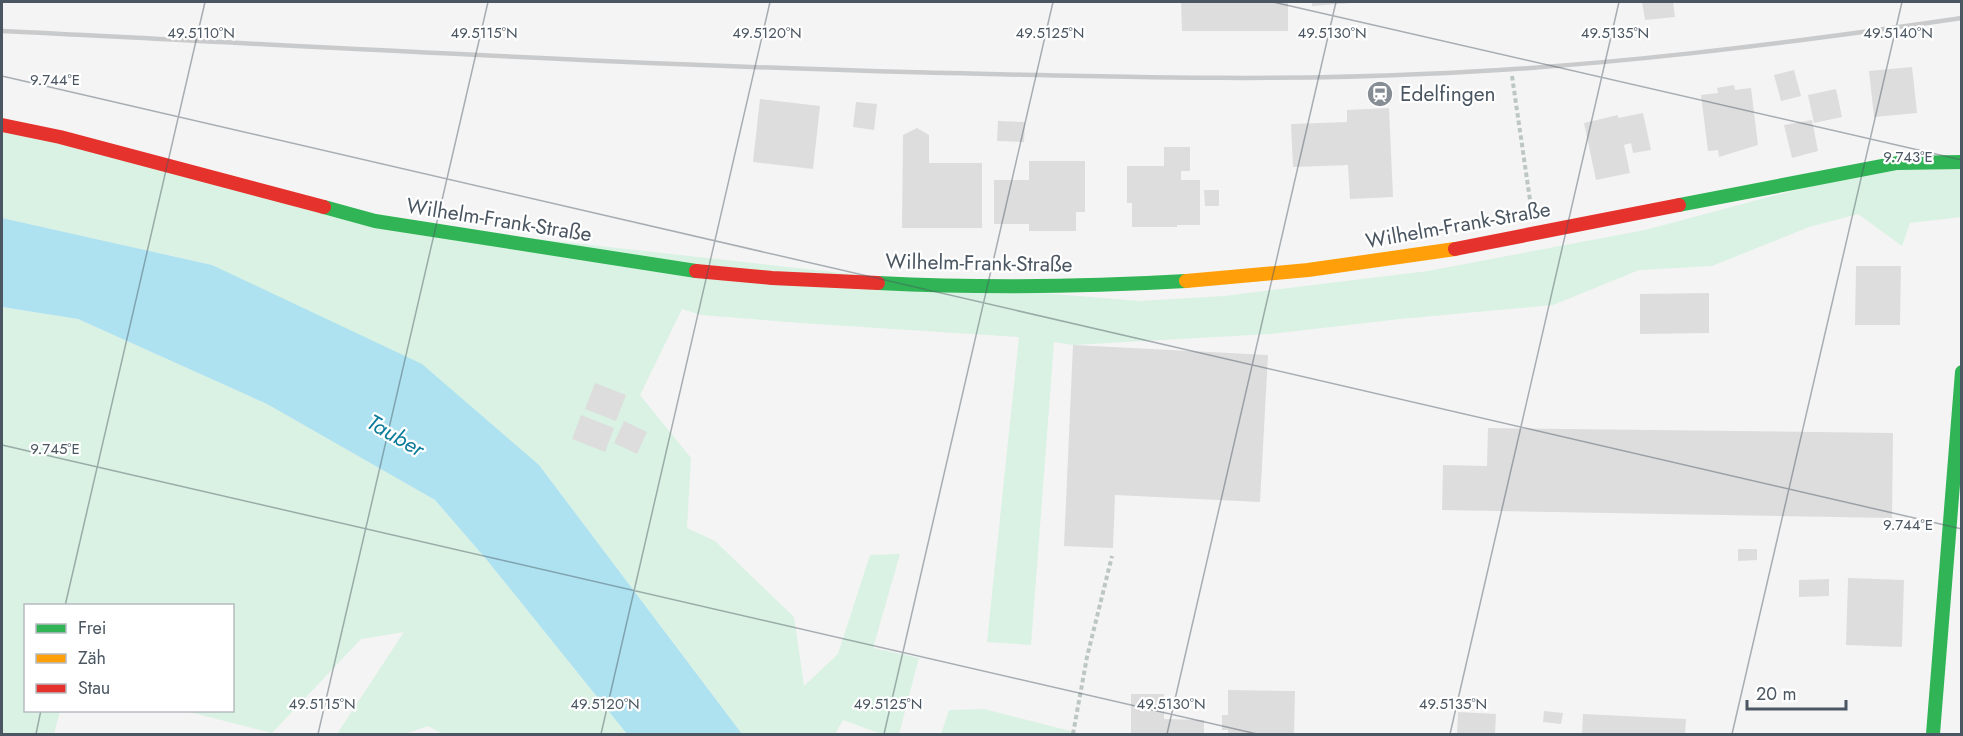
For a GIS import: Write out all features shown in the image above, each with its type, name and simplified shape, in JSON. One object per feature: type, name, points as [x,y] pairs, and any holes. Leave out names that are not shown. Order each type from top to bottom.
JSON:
[{"type":"street","name":"Wilhelm-Frank-Straße","points":[[2,125],[60,137],[375,221],[694,271],[772,278],[968,286],[1161,283],[1308,270],[1428,254],[1897,163],[1962,162]]},
{"type":"street","points":[[1933,735],[1962,372]]},
{"type":"path","points":[[1512,76],[1536,233]]},
{"type":"path","points":[[1073,735],[1087,657],[1112,556]]},
{"type":"green space","points":[[2,125],[375,221],[968,287],[1140,301],[1224,296],[1428,271],[1645,230],[1897,163],[1962,162],[1961,217],[1910,223],[1902,246],[1858,214],[1809,227],[1712,266],[1639,270],[1553,305],[1269,334],[1073,345],[1054,342],[1031,645],[987,642],[1019,337],[701,315],[682,309],[640,395],[691,458],[687,528],[715,541],[794,617],[804,686],[838,654],[870,555],[900,554],[873,648],[919,658],[899,734],[881,734],[843,720],[835,734],[742,734],[539,465],[212,265],[2,218]]},
{"type":"green space","points":[[2,307],[78,319],[267,404],[435,500],[486,559],[627,734],[443,734],[428,726],[405,734],[337,734],[404,632],[361,639],[272,733],[190,712],[234,712],[234,604],[24,604],[24,712],[60,712],[54,734],[2,734]]},
{"type":"green space","points":[[984,709],[1074,732],[1073,734],[941,734],[949,710]]},
{"type":"water","name":"Tauber","points":[[2,218],[212,265],[422,364],[539,465],[742,734],[627,734],[486,559],[435,500],[267,404],[78,319],[2,307]]},
{"type":"building","points":[[1181,2],[1288,2],[1288,31],[1182,31]]},
{"type":"building","points":[[1312,2],[1352,2],[1352,3],[1312,6]]},
{"type":"building","points":[[1642,2],[1673,2],[1675,17],[1645,20]]},
{"type":"building","points":[[1912,67],[1917,113],[1874,117],[1869,71]]},
{"type":"building","points":[[1794,70],[1801,96],[1781,101],[1774,75]]},
{"type":"building","points":[[1734,85],[1735,90],[1751,88],[1758,145],[1719,157],[1718,150],[1708,151],[1701,95],[1718,93],[1717,88]]},
{"type":"building","points":[[1836,89],[1842,117],[1814,123],[1808,95]]},
{"type":"building","points":[[760,99],[820,106],[813,169],[753,162]]},
{"type":"building","points":[[856,102],[877,104],[874,130],[853,127]]},
{"type":"building","points":[[1389,108],[1393,197],[1350,199],[1348,165],[1293,167],[1291,124],[1347,122],[1347,110]]},
{"type":"building","points":[[1643,113],[1651,150],[1633,153],[1631,143],[1624,145],[1630,173],[1596,180],[1584,123],[1618,115],[1618,118]]},
{"type":"building","points":[[1812,120],[1818,151],[1792,158],[1784,125]]},
{"type":"building","points":[[998,121],[1025,122],[1024,142],[997,141]]},
{"type":"building","points":[[917,128],[929,135],[929,163],[982,163],[982,228],[902,228],[903,135]]},
{"type":"building","points":[[1164,147],[1190,147],[1190,171],[1181,171],[1181,180],[1200,180],[1200,225],[1132,227],[1132,203],[1127,203],[1127,166],[1164,166]]},
{"type":"building","points":[[1029,161],[1085,161],[1085,212],[1076,212],[1076,231],[1029,231],[1029,224],[994,224],[994,180],[1029,180]]},
{"type":"building","points":[[1204,190],[1219,190],[1219,206],[1205,206]]},
{"type":"building","points":[[1856,266],[1901,266],[1900,325],[1855,325]]},
{"type":"building","points":[[1709,293],[1709,333],[1640,334],[1640,294]]},
{"type":"building","points":[[1073,345],[1268,355],[1260,502],[1115,495],[1113,548],[1064,546]]},
{"type":"building","points":[[595,383],[626,395],[616,421],[585,409]]},
{"type":"building","points":[[581,415],[614,428],[605,452],[572,439]]},
{"type":"building","points":[[624,421],[647,432],[637,454],[614,443]]},
{"type":"building","points":[[1488,428],[1893,433],[1892,518],[1442,510],[1443,465],[1487,466]]},
{"type":"building","points":[[1738,549],[1757,549],[1757,560],[1738,561]]},
{"type":"building","points":[[1848,578],[1904,580],[1902,647],[1846,645]]},
{"type":"building","points":[[1829,579],[1829,596],[1799,597],[1799,580]]},
{"type":"building","points":[[1228,690],[1295,691],[1294,734],[1228,734],[1228,730],[1222,730],[1222,715],[1228,715]]},
{"type":"building","points":[[1131,694],[1164,694],[1164,719],[1204,720],[1204,734],[1131,734]]},
{"type":"building","points":[[1544,711],[1563,713],[1561,724],[1543,722]]},
{"type":"building","points":[[1458,712],[1496,714],[1495,734],[1457,734]]},
{"type":"building","points":[[1583,714],[1686,719],[1685,734],[1582,734]]},
{"type":"railway","points":[[2,31],[741,67],[1259,78],[1422,74],[1557,66],[1760,45],[1962,18]]},
{"type":"traffic: fast","points":[[1679,205],[1897,163],[1962,162]]},
{"type":"traffic: fast","points":[[324,207],[375,221],[696,271]]},
{"type":"traffic: fast","points":[[878,283],[1032,286],[1186,281]]},
{"type":"traffic: fast","points":[[1933,734],[1962,372]]},
{"type":"traffic: slow","points":[[1186,281],[1308,270],[1455,249]]},
{"type":"traffic: jam","points":[[2,125],[60,137],[324,207]]},
{"type":"traffic: jam","points":[[1455,249],[1679,205]]},
{"type":"traffic: jam","points":[[696,271],[772,278],[878,283]]},
{"type":"place","name":"Edelfingen","points":[[1380,94]]}]
